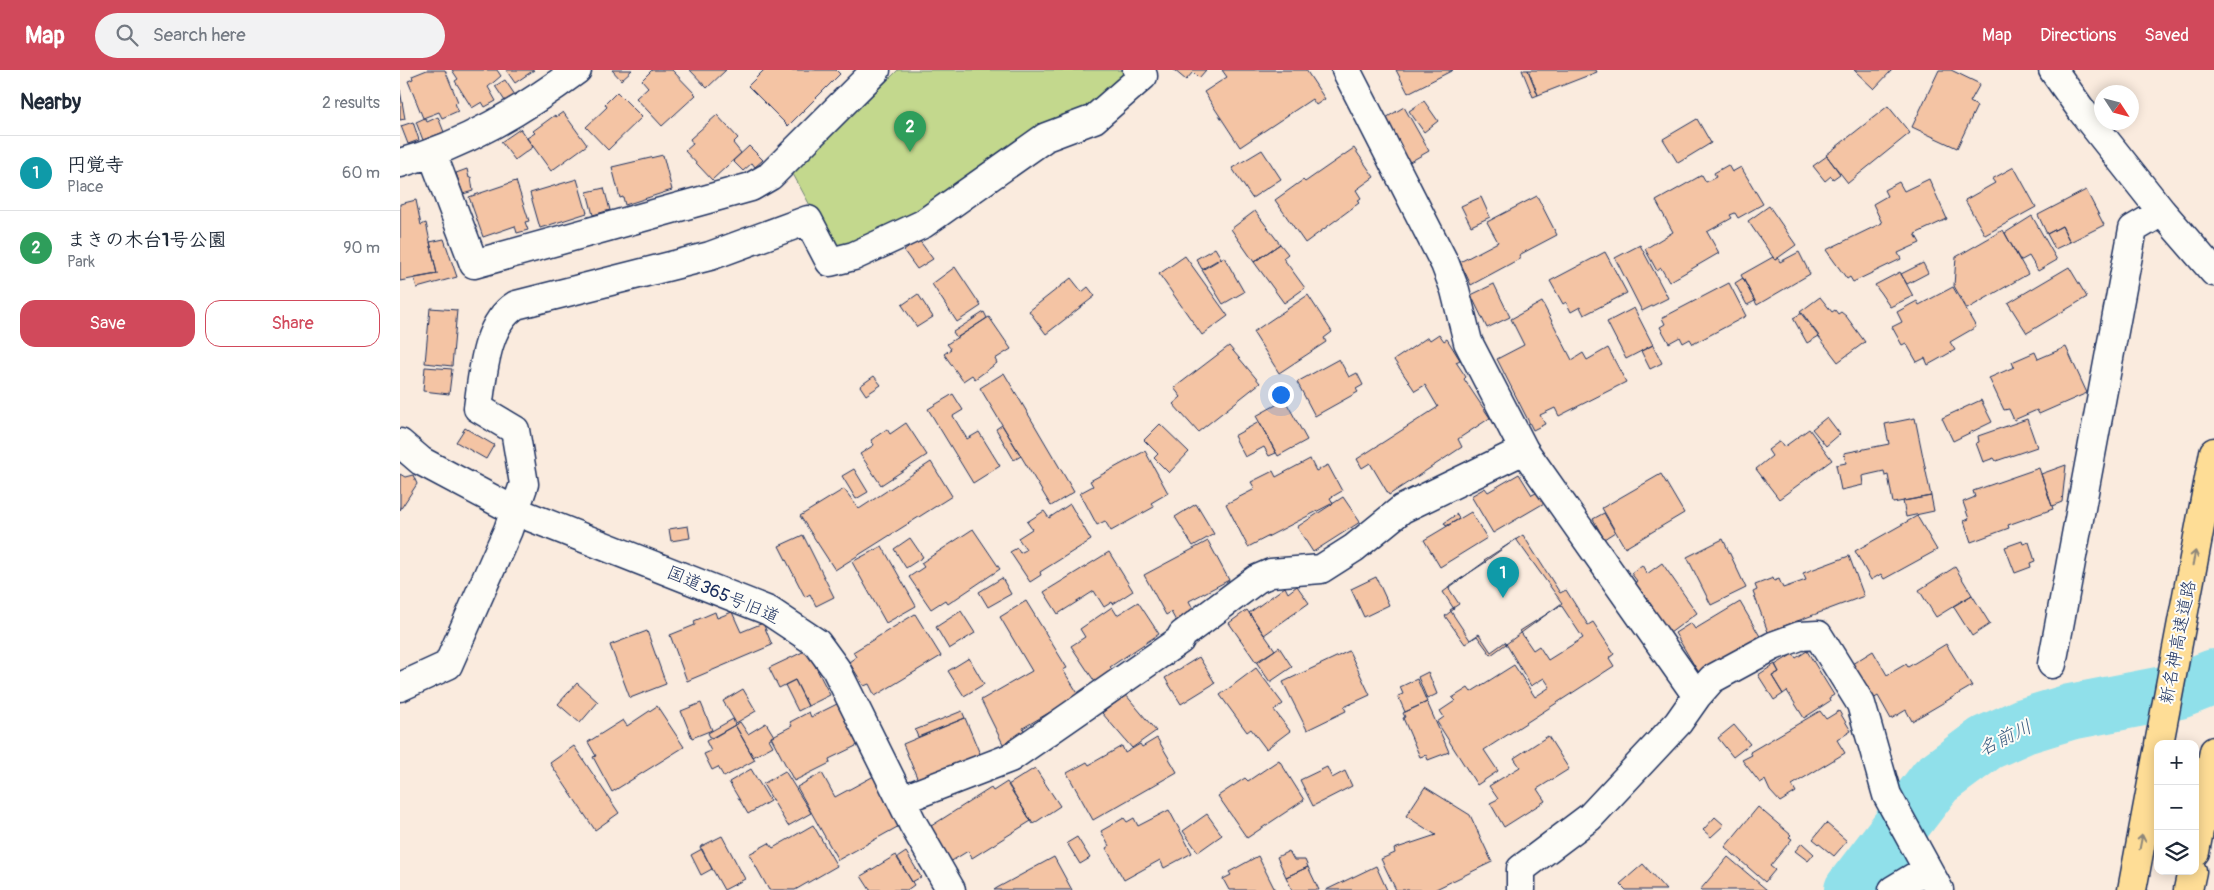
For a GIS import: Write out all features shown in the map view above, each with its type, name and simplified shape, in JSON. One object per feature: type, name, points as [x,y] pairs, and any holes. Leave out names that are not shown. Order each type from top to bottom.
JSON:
[{"type":"highway","name":"新名神高速道路","points":[[2160,740],[2214,452]]},
{"type":"highway","points":[[2199,831],[2214,751]]},
{"type":"highway","points":[[2132,890],[2154,772]]},
{"type":"highway","points":[[2188,890],[2191,875]]},
{"type":"street","points":[[400,163],[432,153],[476,134],[541,96],[577,70]]},
{"type":"street","points":[[432,153],[474,264],[751,187],[770,176],[876,70]]},
{"type":"street","points":[[400,688],[448,665],[516,511],[524,484],[515,430],[478,408],[488,347],[506,311],[516,305],[710,256],[808,220],[830,262],[854,256],[923,224],[1046,138],[1094,119],[1143,76],[1137,70]]},
{"type":"street","points":[[1346,70],[1445,264],[1455,290],[1468,342],[1524,450],[1697,696]]},
{"type":"street","points":[[2053,70],[2082,111],[2162,212],[2214,272]]},
{"type":"street","points":[[2052,664],[2133,229],[2162,212]]},
{"type":"street","name":"国道365号旧道","points":[[400,443],[421,461],[516,511],[769,611],[817,643],[836,669],[902,800],[951,890]]},
{"type":"street","points":[[902,800],[1010,758],[1180,640],[1182,635],[1257,579],[1271,573],[1320,569],[1354,548],[1402,509],[1524,450]]},
{"type":"street","points":[[1521,890],[1521,869],[1590,817],[1678,723],[1712,679],[1772,646],[1800,636],[1818,635],[1861,704],[1887,795],[1933,880],[1893,890]]},
{"type":"green space","points":[[898,70],[1124,70],[1123,80],[1088,112],[918,214],[847,248],[831,244],[793,174]]},
{"type":"building","points":[[427,70],[445,70],[458,102],[455,103],[458,111],[442,118],[439,112],[423,118],[408,81],[413,79],[412,76]]},
{"type":"building","points":[[452,70],[497,70],[501,76],[488,87],[496,101],[485,107],[482,102],[472,108],[455,81],[458,79]]},
{"type":"building","points":[[506,70],[534,70],[515,83]]},
{"type":"building","points":[[612,70],[632,70],[621,80]]},
{"type":"building","points":[[652,70],[672,70],[696,95],[662,126],[636,98],[648,87],[642,80]]},
{"type":"building","points":[[690,70],[726,70],[707,88]]},
{"type":"building","points":[[764,70],[836,70],[840,74],[788,126],[748,86]]},
{"type":"building","points":[[1174,70],[1206,70],[1199,78],[1193,72],[1186,80]]},
{"type":"building","points":[[1222,70],[1306,70],[1325,99],[1316,105],[1312,99],[1240,147],[1204,92],[1227,77]]},
{"type":"building","points":[[1396,70],[1453,70],[1408,93]]},
{"type":"building","points":[[1522,70],[1528,70],[1538,95],[1533,97]]},
{"type":"building","points":[[1528,70],[1596,70],[1597,72],[1538,95]]},
{"type":"building","points":[[1854,70],[1892,70],[1874,89]]},
{"type":"building","points":[[1939,70],[1951,70],[1980,84],[1970,102],[1977,106],[1957,148],[1912,127]]},
{"type":"building","points":[[505,80],[515,95],[505,101],[495,86]]},
{"type":"building","points":[[400,90],[405,119],[400,120]]},
{"type":"building","points":[[617,92],[642,117],[608,150],[586,127],[607,107],[605,104]]},
{"type":"building","points":[[1424,101],[1438,121],[1424,132],[1409,111]]},
{"type":"building","points":[[1888,106],[1910,133],[1848,183],[1826,155]]},
{"type":"building","points":[[1404,107],[1429,151],[1408,163],[1384,119]]},
{"type":"building","points":[[563,112],[587,145],[551,171],[527,138],[535,133],[533,131],[555,115],[556,117]]},
{"type":"building","points":[[717,115],[738,138],[733,143],[741,153],[712,180],[685,151],[693,144],[690,139]]},
{"type":"building","points":[[438,117],[444,132],[423,140],[416,122],[425,118],[427,122]]},
{"type":"building","points":[[1697,119],[1711,143],[1678,163],[1663,139]]},
{"type":"building","points":[[413,122],[419,140],[408,144],[401,126]]},
{"type":"building","points":[[520,129],[533,147],[515,160],[501,142]]},
{"type":"building","points":[[749,146],[763,160],[755,167],[752,163],[743,171],[733,161]]},
{"type":"building","points":[[1354,148],[1374,177],[1356,190],[1361,198],[1357,201],[1359,203],[1305,243],[1275,200]]},
{"type":"building","points":[[1262,150],[1281,179],[1252,198],[1232,168]]},
{"type":"building","points":[[663,155],[672,190],[625,205],[623,197],[620,198],[612,167]]},
{"type":"building","points":[[1827,156],[1840,174],[1833,179],[1831,176],[1825,181],[1813,166]]},
{"type":"building","points":[[1728,165],[1732,172],[1741,167],[1763,204],[1738,218],[1735,213],[1730,215],[1732,218],[1707,232],[1719,253],[1669,282],[1661,268],[1657,271],[1645,249],[1673,232],[1656,201],[1702,175],[1706,182],[1716,177],[1714,173]]},
{"type":"building","points":[[2014,167],[2036,207],[1985,235],[1965,200],[1995,183],[1992,179]]},
{"type":"building","points":[[467,169],[469,178],[471,177],[473,191],[463,194],[456,173]]},
{"type":"building","points":[[577,179],[587,213],[540,228],[530,193]]},
{"type":"building","points":[[1929,179],[1947,219],[1915,234],[1920,243],[1898,253],[1901,259],[1853,282],[1850,277],[1847,279],[1826,250],[1882,223],[1873,204],[1887,196],[1884,190],[1899,182],[1904,191]]},
{"type":"building","points":[[516,181],[529,221],[525,222],[528,230],[517,233],[515,226],[483,237],[469,197]]},
{"type":"building","points":[[604,188],[610,210],[593,215],[587,192]]},
{"type":"building","points":[[2086,190],[2104,225],[2070,242],[2062,226],[2047,234],[2038,215]]},
{"type":"building","points":[[1537,196],[1557,235],[1519,255],[1521,258],[1471,285],[1460,262],[1498,242],[1487,222]]},
{"type":"building","points":[[1481,197],[1490,217],[1471,226],[1461,206]]},
{"type":"building","points":[[416,200],[421,225],[426,223],[437,274],[400,281],[400,204]]},
{"type":"building","points":[[1769,206],[1796,245],[1775,260],[1748,221]]},
{"type":"building","points":[[1255,211],[1280,244],[1254,262],[1231,229]]},
{"type":"building","points":[[2032,216],[2057,260],[2038,271],[2029,256],[2020,261],[2005,233]]},
{"type":"building","points":[[2062,226],[2070,242],[2055,249],[2047,234]]},
{"type":"building","points":[[2003,230],[2028,274],[1967,309],[1954,286],[1956,257]]},
{"type":"building","points":[[444,239],[457,277],[417,288],[414,278],[437,274],[430,242]]},
{"type":"building","points":[[919,240],[933,259],[917,269],[904,251]]},
{"type":"building","points":[[1280,244],[1288,254],[1283,258],[1305,288],[1284,303],[1254,262]]},
{"type":"building","points":[[1640,245],[1668,298],[1642,311],[1615,258]]},
{"type":"building","points":[[1215,248],[1221,258],[1202,269],[1196,259]]},
{"type":"building","points":[[1605,252],[1627,293],[1584,315],[1580,307],[1571,312],[1566,302],[1563,304],[1550,281]]},
{"type":"building","points":[[1799,252],[1810,274],[1757,305],[1741,275],[1773,257],[1775,260],[1778,258],[1780,262]]},
{"type":"building","points":[[1185,256],[1228,316],[1202,335],[1159,274]]},
{"type":"building","points":[[1224,257],[1244,292],[1223,304],[1202,270]]},
{"type":"building","points":[[1923,263],[1928,273],[1907,284],[1901,274]]},
{"type":"building","points":[[955,267],[981,306],[957,322],[932,284]]},
{"type":"building","points":[[2069,267],[2087,297],[2027,333],[2008,303]]},
{"type":"building","points":[[1900,272],[1913,296],[1890,307],[1875,285]]},
{"type":"building","points":[[1071,278],[1082,292],[1088,287],[1095,296],[1046,334],[1029,311]]},
{"type":"building","points":[[1743,278],[1755,301],[1747,305],[1735,283]]},
{"type":"building","points":[[1729,283],[1746,316],[1693,344],[1690,339],[1683,343],[1680,337],[1669,343],[1660,327],[1665,324],[1662,318]]},
{"type":"building","points":[[1494,284],[1510,317],[1487,328],[1471,295]]},
{"type":"building","points":[[1953,287],[1976,327],[1950,342],[1955,350],[1928,365],[1925,358],[1917,362],[1906,343],[1902,345],[1892,327],[1902,322],[1897,312],[1917,301],[1919,305]]},
{"type":"building","points":[[918,294],[933,317],[917,327],[902,305]]},
{"type":"building","points":[[1308,295],[1332,332],[1324,338],[1326,342],[1279,373],[1253,332]]},
{"type":"building","points":[[1820,297],[1832,312],[1835,310],[1838,314],[1841,312],[1846,316],[1865,342],[1838,362],[1800,312]]},
{"type":"building","points":[[1542,302],[1572,360],[1583,353],[1587,360],[1608,348],[1626,382],[1559,416],[1555,408],[1540,415],[1545,424],[1533,430],[1497,359],[1524,345],[1511,319]]},
{"type":"building","points":[[430,308],[457,310],[452,366],[425,363]]},
{"type":"building","points":[[1634,308],[1653,345],[1626,359],[1607,322]]},
{"type":"building","points":[[984,312],[987,318],[957,338],[953,332]]},
{"type":"building","points":[[1802,313],[1819,336],[1807,343],[1793,318]]},
{"type":"building","points":[[989,317],[1011,349],[995,359],[997,363],[975,379],[972,375],[963,381],[944,354],[951,349],[947,344]]},
{"type":"building","points":[[1439,334],[1444,341],[1447,339],[1460,360],[1456,362],[1466,377],[1464,379],[1490,418],[1458,439],[1462,447],[1389,495],[1370,463],[1362,468],[1357,459],[1438,407],[1425,385],[1415,391],[1394,360],[1428,337],[1430,340]]},
{"type":"building","points":[[1653,345],[1662,363],[1650,369],[1641,351]]},
{"type":"building","points":[[1229,346],[1260,383],[1198,432],[1173,404],[1181,397],[1174,388]]},
{"type":"building","points":[[2066,347],[2087,393],[2039,414],[2037,410],[2014,420],[2009,409],[2004,410],[1989,378],[2014,367],[2012,362],[2035,352],[2038,359]]},
{"type":"building","points":[[1339,359],[1349,377],[1357,373],[1363,385],[1356,389],[1358,392],[1315,416],[1297,382]]},
{"type":"building","points":[[425,367],[452,369],[449,394],[423,391]]},
{"type":"building","points":[[1004,373],[1074,492],[1051,506],[980,388]]},
{"type":"building","points":[[874,376],[881,385],[866,395],[860,386]]},
{"type":"building","points":[[953,394],[963,410],[953,416],[967,439],[979,432],[1000,466],[973,483],[928,409]]},
{"type":"building","points":[[1285,400],[1307,440],[1278,456],[1256,416]]},
{"type":"building","points":[[1981,400],[1992,422],[1953,441],[1942,418]]},
{"type":"building","points":[[1827,417],[1840,434],[1826,446],[1812,429]]},
{"type":"building","points":[[1915,418],[1931,496],[1893,503],[1888,475],[1885,476],[1884,471],[1862,476],[1863,485],[1841,490],[1836,465],[1846,463],[1844,453],[1889,444],[1885,424]]},
{"type":"building","points":[[2027,419],[2037,447],[1996,461],[1994,458],[1983,462],[1976,443],[1979,442],[1978,436]]},
{"type":"building","points":[[1259,422],[1276,453],[1269,456],[1264,447],[1245,457],[1234,436]]},
{"type":"building","points":[[906,423],[927,455],[881,485],[860,454],[874,445],[871,440],[887,429],[890,434]]},
{"type":"building","points":[[1160,424],[1189,452],[1169,473],[1154,458],[1158,454],[1144,440]]},
{"type":"building","points":[[1002,425],[1021,456],[1014,460],[996,429]]},
{"type":"building","points":[[465,428],[494,445],[486,459],[456,442]]},
{"type":"building","points":[[1809,429],[1832,460],[1779,499],[1756,469],[1772,456],[1768,450],[1780,441],[1784,447]]},
{"type":"building","points":[[1145,451],[1168,493],[1151,503],[1154,507],[1111,531],[1105,521],[1097,525],[1080,493],[1093,486],[1090,481]]},
{"type":"building","points":[[1310,459],[1316,471],[1328,465],[1342,491],[1330,498],[1333,503],[1248,547],[1226,504],[1255,489],[1251,482],[1273,471],[1276,477]]},
{"type":"building","points":[[931,462],[952,496],[835,570],[800,516],[844,489],[859,509]]},
{"type":"building","points":[[2066,465],[2062,502],[2052,506],[2041,474]]},
{"type":"building","points":[[2039,468],[2053,509],[2008,525],[2009,528],[1971,542],[1964,521],[1969,519],[1963,502],[1975,497],[1973,491]]},
{"type":"building","points":[[854,469],[868,492],[856,499],[842,476]]},
{"type":"building","points":[[400,474],[405,477],[413,475],[417,484],[400,510]]},
{"type":"building","points":[[1519,474],[1532,495],[1540,491],[1546,502],[1493,533],[1471,496],[1485,488],[1488,492]]},
{"type":"building","points":[[1661,474],[1684,513],[1625,548],[1602,508]]},
{"type":"building","points":[[1931,496],[1934,511],[1906,517],[1903,501]]},
{"type":"building","points":[[1343,497],[1360,522],[1313,552],[1297,527]]},
{"type":"building","points":[[1070,504],[1091,540],[1040,572],[1041,575],[1030,582],[1010,552],[1017,548],[1020,553],[1026,550],[1018,538],[1032,529],[1027,522],[1044,511],[1049,518]]},
{"type":"building","points":[[1196,504],[1214,534],[1193,546],[1175,517]]},
{"type":"building","points":[[1471,512],[1487,538],[1440,567],[1424,540]]},
{"type":"building","points":[[1604,513],[1615,532],[1604,539],[1593,519]]},
{"type":"building","points":[[1457,514],[1459,519],[1446,526],[1444,523]]},
{"type":"building","points":[[1917,516],[1937,550],[1884,579],[1881,574],[1871,580],[1855,551]]},
{"type":"building","points":[[688,526],[690,538],[671,541],[669,529]]},
{"type":"building","points":[[973,529],[1000,569],[948,604],[945,600],[931,609],[909,577],[924,567],[921,563]]},
{"type":"building","points":[[803,535],[834,597],[816,606],[810,594],[805,597],[779,546]]},
{"type":"building","points":[[1523,535],[1560,593],[1566,590],[1588,625],[1593,622],[1614,654],[1609,658],[1614,666],[1484,750],[1498,771],[1477,785],[1437,722],[1444,717],[1440,711],[1455,701],[1452,698],[1468,688],[1471,692],[1514,665],[1535,697],[1550,687],[1544,678],[1531,686],[1505,642],[1491,652],[1479,634],[1470,640],[1450,610],[1459,604],[1448,587],[1486,562],[1484,560]],"holes":[[[1561,605],[1583,638],[1548,660],[1539,646],[1533,650],[1520,631]]]},
{"type":"building","points":[[910,538],[923,557],[906,568],[894,549]]},
{"type":"building","points":[[1516,539],[1562,603],[1491,655],[1477,636],[1465,644],[1445,616],[1454,609],[1443,592]]},
{"type":"building","points":[[1723,539],[1746,588],[1711,605],[1687,557]]},
{"type":"building","points":[[1208,541],[1229,580],[1189,601],[1194,611],[1176,621],[1171,612],[1166,615],[1144,575]]},
{"type":"building","points":[[2022,541],[2023,544],[2029,542],[2035,561],[2030,563],[2031,567],[2015,573],[2005,547]]},
{"type":"building","points":[[882,546],[916,606],[886,623],[852,562]]},
{"type":"building","points":[[1109,552],[1133,591],[1113,604],[1112,602],[1104,607],[1094,591],[1058,614],[1044,592]]},
{"type":"building","points":[[1849,556],[1864,596],[1768,632],[1753,592],[1757,590],[1755,585],[1773,578],[1774,581],[1779,579],[1783,588],[1806,580],[1803,573]]},
{"type":"building","points":[[1662,563],[1697,613],[1670,633],[1634,583],[1637,581],[1631,573],[1642,565],[1647,574]]},
{"type":"building","points":[[1955,567],[1972,595],[1936,617],[1919,590]]},
{"type":"building","points":[[1376,577],[1389,605],[1364,617],[1351,589]]},
{"type":"building","points":[[1002,578],[1011,594],[988,607],[979,592]]},
{"type":"building","points":[[1297,586],[1309,603],[1264,635],[1249,613],[1285,587],[1288,593]]},
{"type":"building","points":[[1972,595],[1990,624],[1972,636],[1953,606]]},
{"type":"building","points":[[1026,601],[1067,668],[1063,670],[1079,695],[1023,728],[1025,733],[1003,744],[981,700],[1032,671],[1000,617]]},
{"type":"building","points":[[1138,602],[1159,634],[1110,667],[1113,670],[1095,682],[1071,646],[1085,637],[1080,629],[1112,607],[1117,615]]},
{"type":"building","points":[[1740,602],[1761,638],[1700,675],[1675,633],[1691,623],[1695,629]]},
{"type":"building","points":[[1247,610],[1275,650],[1256,662],[1229,623]]},
{"type":"building","points":[[961,611],[975,633],[949,649],[936,627]]},
{"type":"building","points":[[715,612],[717,618],[732,612],[741,632],[763,623],[772,645],[687,681],[670,635],[695,625],[694,621]]},
{"type":"building","points":[[915,614],[941,656],[875,696],[869,684],[864,686],[849,662],[856,657],[853,652]]},
{"type":"building","points":[[647,631],[666,684],[630,698],[610,645]]},
{"type":"building","points":[[1946,644],[1972,686],[1912,721],[1906,710],[1891,719],[1878,696],[1873,699],[1852,664],[1873,651],[1887,675],[1906,664],[1908,667]]},
{"type":"building","points":[[1279,647],[1292,667],[1270,682],[1257,663]]},
{"type":"building","points":[[807,650],[830,695],[808,706],[795,680],[779,688],[769,668]]},
{"type":"building","points":[[1349,651],[1370,695],[1344,707],[1346,711],[1307,730],[1283,682]]},
{"type":"building","points":[[1807,651],[1834,695],[1829,698],[1830,701],[1804,718],[1787,691],[1783,694],[1772,676],[1779,672],[1775,665],[1793,654],[1796,658]]},
{"type":"building","points":[[1199,657],[1215,683],[1181,704],[1165,678]]},
{"type":"building","points":[[969,658],[984,684],[964,696],[948,671]]},
{"type":"building","points":[[1775,664],[1779,672],[1772,676],[1783,694],[1774,700],[1758,675]]},
{"type":"building","points":[[1256,668],[1283,704],[1274,710],[1290,731],[1266,749],[1251,729],[1247,732],[1220,695]]},
{"type":"building","points":[[1428,672],[1437,694],[1427,699],[1418,677]]},
{"type":"building","points":[[1417,679],[1427,702],[1405,712],[1398,696],[1403,694],[1400,687]]},
{"type":"building","points":[[795,680],[808,706],[798,711],[785,685]]},
{"type":"building","points":[[577,683],[598,702],[580,723],[558,704]]},
{"type":"building","points":[[743,689],[756,711],[736,723],[723,701]]},
{"type":"building","points":[[1126,695],[1156,731],[1132,748],[1102,713]]},
{"type":"building","points":[[1427,702],[1449,752],[1428,760],[1426,755],[1420,757],[1403,718],[1405,717],[1403,713]]},
{"type":"building","points":[[701,703],[712,730],[692,738],[681,711]]},
{"type":"building","points":[[837,704],[858,745],[829,759],[830,763],[794,781],[771,737],[792,726],[790,722],[809,712],[811,717]]},
{"type":"building","points":[[657,706],[684,747],[612,792],[593,757],[596,756],[588,742],[623,720],[627,726]]},
{"type":"building","points":[[962,711],[965,718],[918,737],[915,730]]},
{"type":"building","points":[[1820,711],[1826,719],[1839,711],[1851,731],[1837,740],[1845,753],[1792,785],[1796,792],[1780,802],[1770,791],[1765,780],[1760,783],[1742,760],[1752,755],[1750,752]]},
{"type":"building","points":[[965,718],[980,754],[918,780],[903,744]]},
{"type":"building","points":[[733,719],[735,725],[711,739],[708,733]]},
{"type":"building","points":[[740,722],[748,734],[766,723],[774,736],[769,739],[773,746],[753,757],[735,725]]},
{"type":"building","points":[[735,725],[755,760],[724,777],[718,767],[712,770],[704,754],[711,751],[706,741]]},
{"type":"building","points":[[1734,725],[1750,744],[1733,757],[1718,738]]},
{"type":"building","points":[[1548,736],[1569,769],[1537,789],[1545,801],[1504,827],[1490,803],[1498,799],[1489,786],[1520,767],[1514,758]]},
{"type":"building","points":[[1157,738],[1177,772],[1093,820],[1067,773],[1087,762],[1089,765],[1122,746],[1125,753],[1140,744],[1142,747]]},
{"type":"building","points":[[574,746],[619,813],[595,830],[550,763]]},
{"type":"building","points":[[1279,760],[1304,800],[1247,838],[1218,796],[1245,778],[1248,781]]},
{"type":"building","points":[[1327,767],[1332,778],[1345,771],[1352,786],[1313,806],[1300,780]]},
{"type":"building","points":[[1035,768],[1060,806],[1033,824],[1008,785]]},
{"type":"building","points":[[751,769],[770,801],[748,814],[729,782]]},
{"type":"building","points":[[785,771],[811,813],[788,826],[763,784]]},
{"type":"building","points":[[822,773],[835,797],[874,776],[901,825],[838,860],[797,787]]},
{"type":"building","points":[[1007,782],[1031,821],[972,858],[968,851],[950,862],[928,828],[991,788],[993,791]]},
{"type":"building","points":[[1425,787],[1470,815],[1492,862],[1434,890],[1396,890],[1381,859],[1395,853],[1394,849],[1436,835],[1406,816]]},
{"type":"building","points":[[1758,807],[1791,835],[1789,837],[1792,839],[1770,866],[1775,870],[1765,882],[1725,847]]},
{"type":"building","points":[[1169,810],[1192,853],[1164,868],[1160,860],[1124,880],[1106,848],[1109,846],[1101,831],[1124,818],[1127,822],[1134,818],[1138,826]]},
{"type":"building","points":[[1207,814],[1222,835],[1198,852],[1183,831]]},
{"type":"building","points":[[1715,817],[1724,825],[1711,837],[1703,830]]},
{"type":"building","points":[[1826,823],[1847,841],[1834,856],[1813,839]]},
{"type":"building","points":[[813,825],[837,866],[795,890],[769,890],[749,854],[769,843],[773,848]]},
{"type":"building","points":[[722,836],[745,879],[724,890],[700,847]]},
{"type":"building","points":[[1077,837],[1090,858],[1080,864],[1067,843]]},
{"type":"building","points":[[1802,843],[1814,854],[1808,861],[1795,851]]},
{"type":"building","points":[[702,849],[712,869],[701,875],[691,855]]},
{"type":"building","points":[[1289,851],[1294,860],[1305,860],[1308,867],[1286,877],[1277,857]]},
{"type":"building","points":[[906,852],[921,877],[912,882],[897,858]]},
{"type":"building","points":[[896,855],[914,885],[907,890],[870,890],[861,876]]},
{"type":"building","points":[[1258,856],[1275,890],[1229,890],[1223,879],[1231,875],[1229,872]]},
{"type":"building","points":[[1054,857],[1072,890],[994,890],[997,888]]},
{"type":"building","points":[[1728,857],[1767,890],[1700,890]]},
{"type":"building","points":[[1643,864],[1666,890],[1626,890],[1620,884]]},
{"type":"building","points":[[1376,866],[1387,890],[1326,890]]},
{"type":"building","points":[[1308,867],[1319,890],[1292,890],[1286,877]]},
{"type":"waterway","name":"名前川","points":[[1852,890],[1936,780],[1986,743],[2024,726],[2070,712],[2179,691],[2214,677]]},
{"type":"place","name":"まきの木台1号公園","points":[[910,152]]},
{"type":"place","name":"円覚寺","points":[[1503,598]]}]
